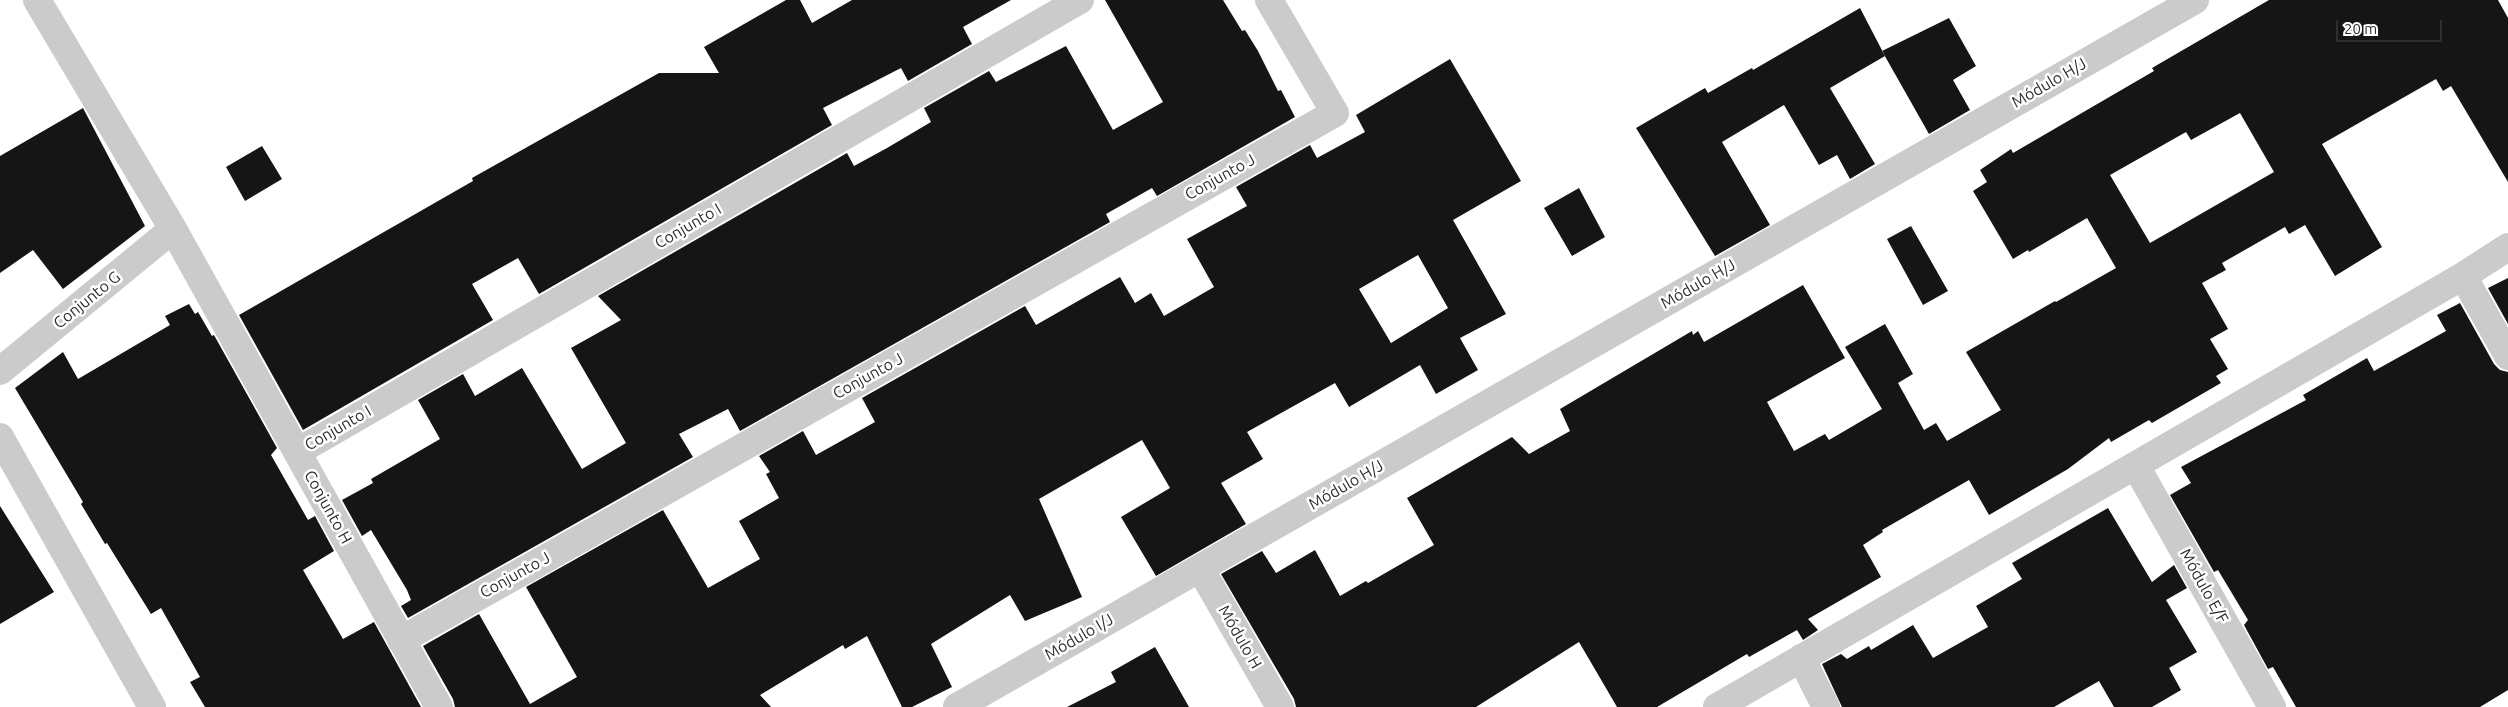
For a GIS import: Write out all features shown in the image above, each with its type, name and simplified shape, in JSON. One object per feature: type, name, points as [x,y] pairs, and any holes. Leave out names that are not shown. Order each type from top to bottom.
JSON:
[{"type":"street","name":"Conjunto H","points":[[37,0],[173,229],[438,707]]},
{"type":"street","name":"Conjunto I","points":[[297,452],[1080,0]]},
{"type":"street","name":"Conjunto J","points":[[401,640],[1334,113],[1269,0]]},
{"type":"street","name":"Módulo H/J","points":[[1200,568],[2195,0]]},
{"type":"street","name":"Conjunto G","points":[[0,371],[173,229]]},
{"type":"street","points":[[1717,707],[2463,276],[2508,247]]},
{"type":"street","points":[[2463,276],[2508,356]]},
{"type":"street","points":[[0,437],[152,707]]},
{"type":"street","name":"Módulo E/F","points":[[2136,466],[2272,707]]},
{"type":"street","name":"Módulo I/J","points":[[957,707],[1200,568]]},
{"type":"street","name":"Módulo H","points":[[1200,568],[1280,707]]},
{"type":"street","points":[[1801,658],[1826,707]]},
{"type":"building","points":[[786,0],[800,0],[812,23],[852,0],[1011,0],[963,27],[972,44],[908,81],[901,68],[823,108],[832,125],[539,294],[518,258],[472,284],[493,320],[303,430],[239,315],[473,181],[472,178],[659,73],[719,73],[704,47]]},
{"type":"building","points":[[1105,0],[1223,0],[1242,31],[1245,30],[1258,51],[1278,91],[1281,90],[1295,117],[1157,196],[1152,188],[1106,214],[1110,222],[740,431],[728,409],[679,434],[693,457],[408,618],[401,606],[411,600],[407,590],[371,530],[362,536],[342,500],[373,483],[371,479],[440,439],[418,400],[463,374],[475,396],[522,368],[582,469],[626,443],[571,348],[621,320],[598,296],[847,153],[854,166],[887,148],[931,122],[924,108],[989,71],[996,82],[1066,46],[1113,130],[1163,102]]},
{"type":"building","points":[[2269,0],[2498,0],[2508,18],[2508,182],[2451,86],[2443,91],[2436,79],[2322,144],[2382,247],[2335,276],[2305,225],[2289,234],[2285,227],[2222,263],[2226,270],[2202,283],[2228,329],[2210,339],[2228,369],[2216,376],[2221,383],[2152,423],[2149,420],[2111,442],[2109,438],[2068,469],[1989,515],[1969,480],[1882,530],[1883,532],[1863,545],[1881,577],[1808,619],[1818,630],[1803,640],[1797,630],[1749,657],[1747,654],[1657,707],[1617,707],[1579,642],[1476,707],[1296,707],[1294,699],[1221,574],[1262,551],[1276,573],[1315,550],[1340,596],[1366,581],[1368,583],[1434,545],[1407,498],[1512,437],[1529,454],[1570,431],[1560,409],[1692,331],[1693,335],[1698,331],[1704,342],[1803,285],[1845,358],[1767,402],[1794,451],[1825,434],[1829,440],[1882,409],[1845,347],[1885,324],[1913,374],[1898,383],[1924,430],[1936,423],[1947,441],[2001,410],[1966,352],[2116,268],[2087,218],[2029,252],[2028,250],[2013,259],[1973,191],[1987,182],[1980,170],[2011,149],[2013,153],[2154,71],[2152,68]],"holes":[[[2240,113],[2274,172],[2150,243],[2110,175],[2186,132],[2191,140]]]},
{"type":"building","points":[[1860,8],[1885,56],[1830,88],[1875,164],[1850,179],[1837,155],[1819,165],[1784,105],[1722,142],[1770,225],[1715,256],[1636,128],[1705,88],[1708,93],[1752,68],[1753,70]]},
{"type":"building","points":[[1949,18],[1976,66],[1953,80],[1970,110],[1929,134],[1882,51]]},
{"type":"building","points":[[1450,59],[1521,181],[1453,220],[1506,314],[1460,338],[1478,370],[1436,394],[1420,365],[1349,407],[1335,383],[1247,432],[1263,459],[1221,483],[1246,524],[1156,576],[1121,517],[1170,488],[1142,440],[1039,499],[1082,597],[1025,621],[1010,595],[931,644],[952,687],[912,707],[902,707],[867,636],[845,649],[843,645],[760,695],[771,707],[455,707],[453,699],[423,646],[479,614],[530,704],[577,677],[526,587],[663,510],[708,588],[760,559],[739,521],[779,498],[766,474],[770,472],[759,456],[803,431],[816,455],[875,422],[862,398],[1025,306],[1036,325],[1120,277],[1135,303],[1151,293],[1164,316],[1214,287],[1187,239],[1247,206],[1236,187],[1310,145],[1317,158],[1365,132],[1356,115]],"holes":[[[1418,255],[1448,308],[1391,343],[1359,289]]]},
{"type":"building","points":[[83,108],[145,226],[63,289],[33,250],[0,273],[0,156]]},
{"type":"building","points":[[262,146],[282,179],[245,201],[226,167]]},
{"type":"building","points":[[1579,188],[1605,237],[1572,256],[1544,208]]},
{"type":"building","points":[[1911,226],[1948,291],[1923,305],[1887,239]]},
{"type":"building","points":[[2508,278],[2508,324],[2488,288]]},
{"type":"building","points":[[2460,303],[2494,364],[2500,370],[2508,372],[2508,690],[2480,707],[2296,707],[2273,667],[2268,669],[2244,625],[2248,620],[2218,570],[2214,572],[2170,495],[2191,483],[2181,467],[2306,400],[2303,395],[2367,358],[2374,371],[2446,331],[2437,315]]},
{"type":"building","points":[[189,304],[195,314],[198,312],[212,336],[214,335],[277,448],[271,455],[308,520],[315,516],[334,551],[303,570],[343,639],[374,622],[421,707],[205,707],[190,682],[200,677],[161,608],[151,614],[81,504],[83,502],[15,388],[63,352],[78,379],[170,325],[165,316]]},
{"type":"building","points":[[0,506],[54,592],[0,624]]},
{"type":"building","points":[[2108,508],[2152,582],[2174,565],[2187,588],[2166,600],[2197,652],[2169,668],[2181,690],[2152,707],[2114,707],[2099,681],[2054,707],[1842,707],[1822,664],[1841,654],[1847,659],[1869,646],[1871,650],[1913,625],[1933,658],[1988,627],[1976,606],[2022,579],[2012,563]]},
{"type":"building","points":[[1155,647],[1189,707],[1067,707],[1116,682],[1111,672]]}]
